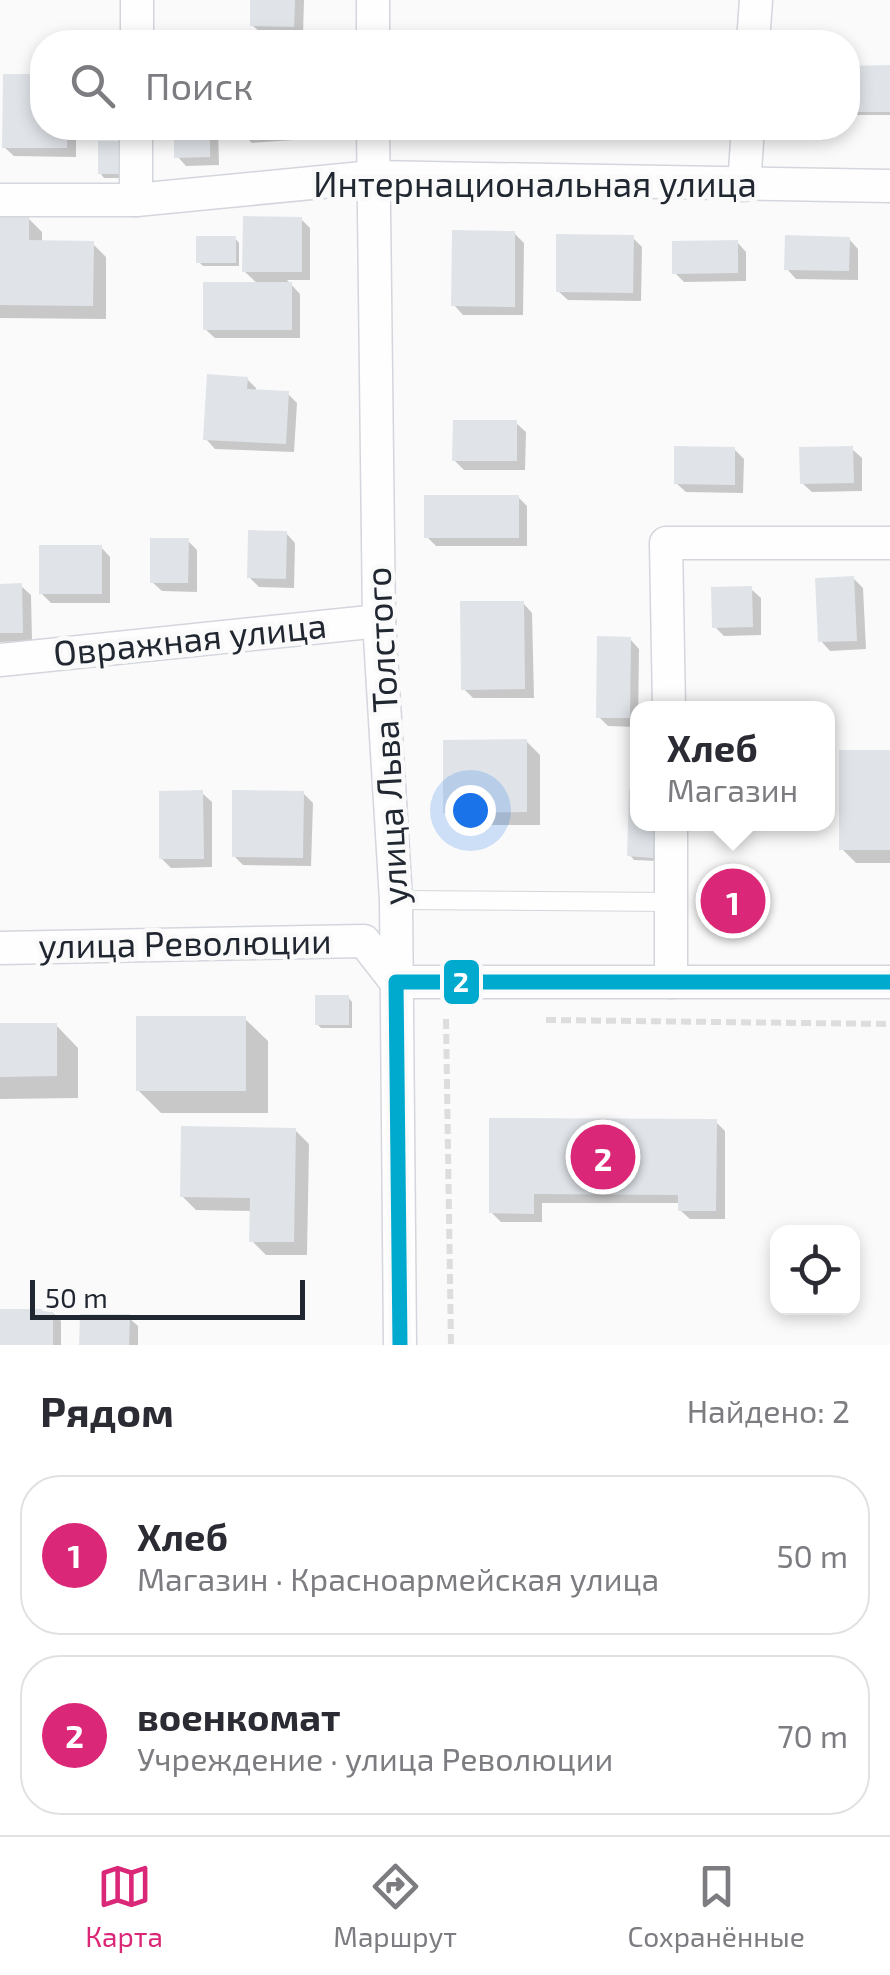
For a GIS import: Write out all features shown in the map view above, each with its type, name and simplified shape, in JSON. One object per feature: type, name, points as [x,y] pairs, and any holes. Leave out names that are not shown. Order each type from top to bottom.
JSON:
[{"type":"street","points":[[137,30],[138,0]]},
{"type":"street","points":[[372,0],[372,30]]},
{"type":"street","points":[[754,30],[756,0]]},
{"type":"street","points":[[136,140],[136,200]]},
{"type":"street","name":"улица Льва Толстого","points":[[372,140],[379,621],[396,900],[400,1345]]},
{"type":"street","points":[[744,185],[747,140]]},
{"type":"street","name":"Интернациональная улица","points":[[0,200],[136,200],[372,177],[890,186]]},
{"type":"street","points":[[669,701],[666,544],[890,543]]},
{"type":"street","name":"Овражная улица","points":[[0,660],[379,621]]},
{"type":"street","points":[[670,982],[671,831]]},
{"type":"street","name":"улица Революции","points":[[0,948],[364,941],[396,982]]},
{"type":"street","points":[[396,982],[890,982]]},
{"type":"lane","points":[[396,900],[672,902]]},
{"type":"path","points":[[397,1019],[446,1019],[451,1345]]},
{"type":"path","points":[[543,1020],[890,1024]]},
{"type":"building","points":[[250,0],[295,0],[294,27],[250,26]]},
{"type":"building","points":[[890,65],[890,112],[860,112],[860,66]]},
{"type":"building","points":[[3,74],[30,74],[30,140],[67,140],[67,148],[2,148]]},
{"type":"building","points":[[174,140],[210,140],[210,157],[174,158]]},
{"type":"building","points":[[98,141],[128,141],[128,174],[98,174]]},
{"type":"building","points":[[0,216],[29,216],[29,240],[94,241],[93,306],[0,305]]},
{"type":"building","points":[[243,216],[302,217],[302,272],[242,272]]},
{"type":"building","points":[[452,230],[515,231],[515,307],[451,306]]},
{"type":"building","points":[[556,234],[634,235],[633,293],[556,292]]},
{"type":"building","points":[[785,235],[850,237],[849,271],[784,270]]},
{"type":"building","points":[[196,236],[236,236],[236,263],[196,263]]},
{"type":"building","points":[[738,240],[738,273],[672,274],[672,241]]},
{"type":"building","points":[[203,282],[292,282],[292,330],[203,330]]},
{"type":"building","points":[[207,374],[248,377],[247,389],[289,391],[286,444],[203,440]]},
{"type":"building","points":[[453,420],[517,420],[517,461],[452,461]]},
{"type":"building","points":[[674,446],[735,447],[735,485],[674,484]]},
{"type":"building","points":[[853,446],[854,483],[800,484],[799,447]]},
{"type":"building","points":[[424,495],[519,495],[519,538],[424,538]]},
{"type":"building","points":[[248,530],[287,531],[286,579],[247,578]]},
{"type":"building","points":[[150,538],[189,538],[188,583],[150,583]]},
{"type":"building","points":[[39,545],[102,545],[102,594],[39,594]]},
{"type":"building","points":[[854,576],[857,641],[818,642],[815,578]]},
{"type":"building","points":[[22,583],[23,633],[0,633],[0,584]]},
{"type":"building","points":[[752,586],[753,627],[712,628],[711,587]]},
{"type":"building","points":[[460,601],[524,601],[525,689],[461,690]]},
{"type":"building","points":[[597,636],[631,637],[630,718],[596,718]]},
{"type":"building","points":[[527,739],[527,812],[443,813],[443,740]]},
{"type":"building","points":[[839,750],[890,750],[890,850],[839,850]]},
{"type":"building","points":[[630,789],[630,831],[654,831],[653,858],[627,856]]},
{"type":"building","points":[[203,790],[204,859],[159,859],[159,791]]},
{"type":"building","points":[[232,790],[304,791],[303,858],[232,857]]},
{"type":"building","points":[[315,995],[349,995],[349,1025],[315,1025]]},
{"type":"building","points":[[136,1016],[246,1016],[246,1091],[136,1091]]},
{"type":"building","points":[[0,1023],[57,1023],[57,1076],[0,1077]]},
{"type":"building","points":[[489,1118],[717,1119],[716,1211],[678,1211],[678,1195],[534,1194],[534,1214],[489,1213]]},
{"type":"building","points":[[181,1126],[296,1128],[294,1242],[249,1242],[250,1198],[180,1197]]},
{"type":"building","points":[[0,1309],[53,1309],[53,1345],[0,1345]]},
{"type":"building","points":[[80,1314],[130,1314],[129,1345],[79,1345]]},
{"type":"transit line","name":"2","points":[[400,1345],[396,982],[890,982]]},
{"type":"place","name":"Хлеб","points":[[733,901]]},
{"type":"place","name":"военкомат","points":[[603,1157]]}]
